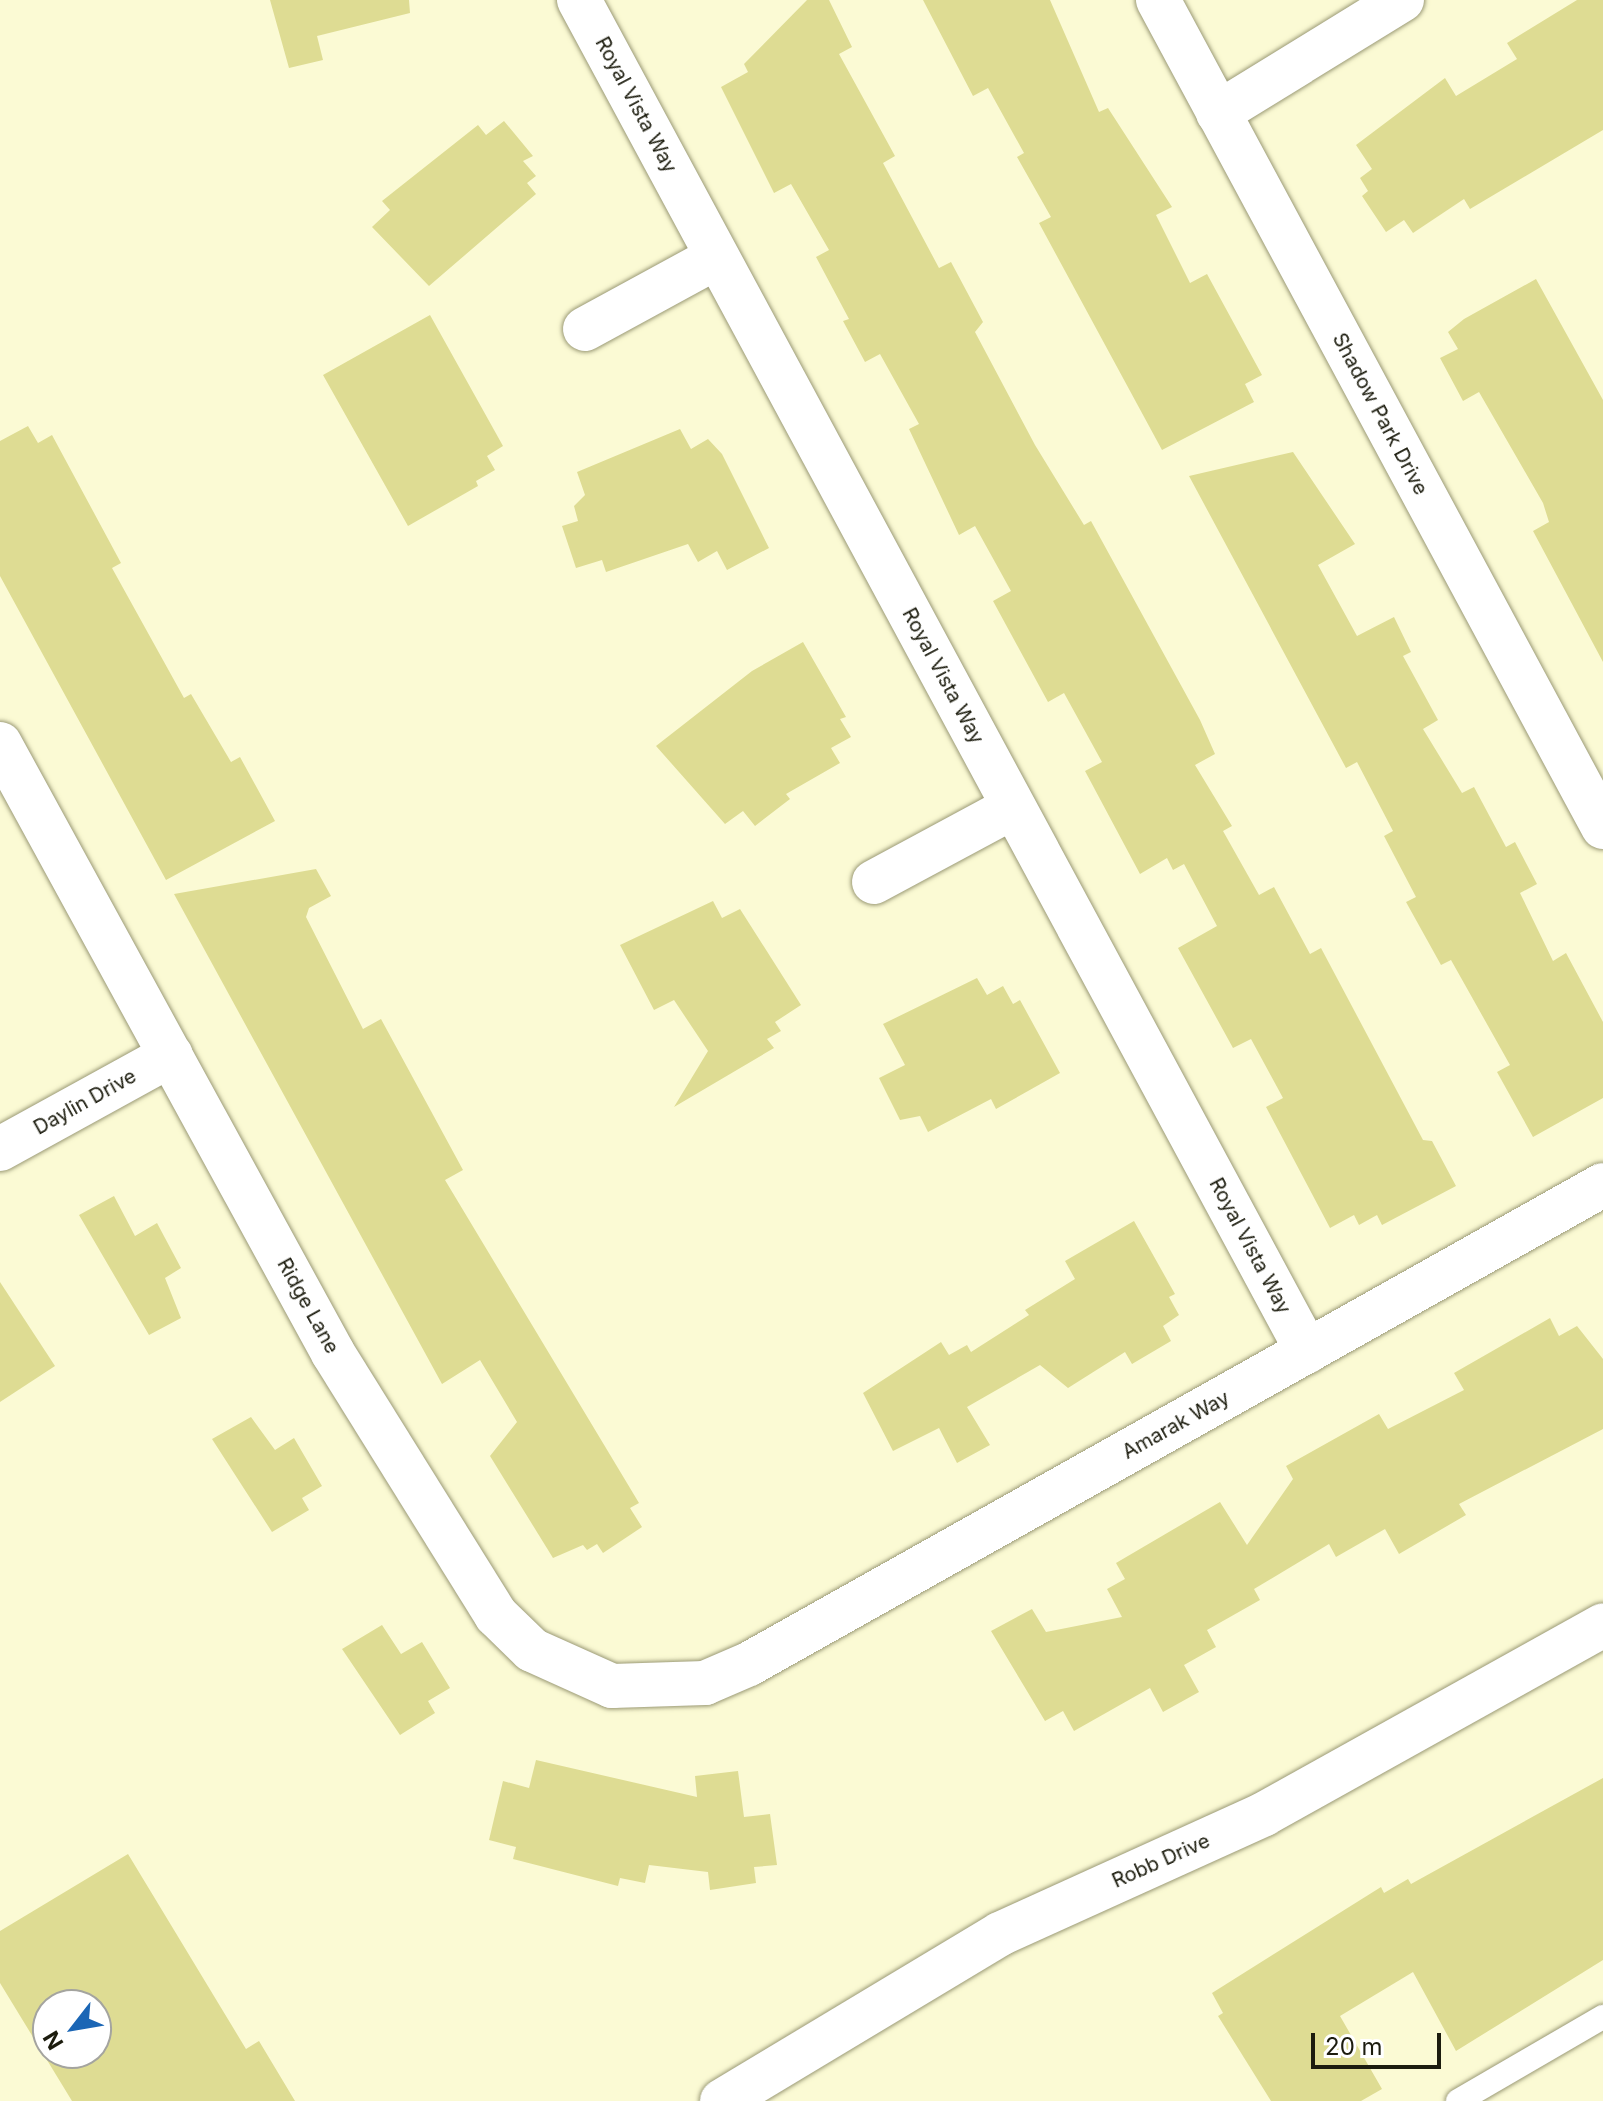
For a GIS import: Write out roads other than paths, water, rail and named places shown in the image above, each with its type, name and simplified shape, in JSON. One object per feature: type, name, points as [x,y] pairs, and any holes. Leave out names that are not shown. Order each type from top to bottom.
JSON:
[{"type":"street","name":"Royal Vista Way","points":[[579,0],[1307,1351]]},
{"type":"street","name":"Shadow Park Drive","points":[[1158,0],[1603,827]]},
{"type":"street","points":[[1218,113],[1402,0]]},
{"type":"street","points":[[585,329],[717,257]]},
{"type":"street","name":"Ridge Lane","points":[[0,744],[333,1353],[496,1615],[532,1650],[612,1686],[705,1683],[749,1664]]},
{"type":"street","points":[[874,882],[1013,807]]},
{"type":"street","name":"Daylin Drive","points":[[0,1149],[171,1055]]},
{"type":"street","name":"Amarak Way","points":[[749,1664],[1603,1185]]},
{"type":"street","name":"Robb Drive","points":[[722,2101],[1000,1934],[1264,1814],[1603,1625]]},
{"type":"lane","points":[[1458,2101],[1603,2017]]}]
